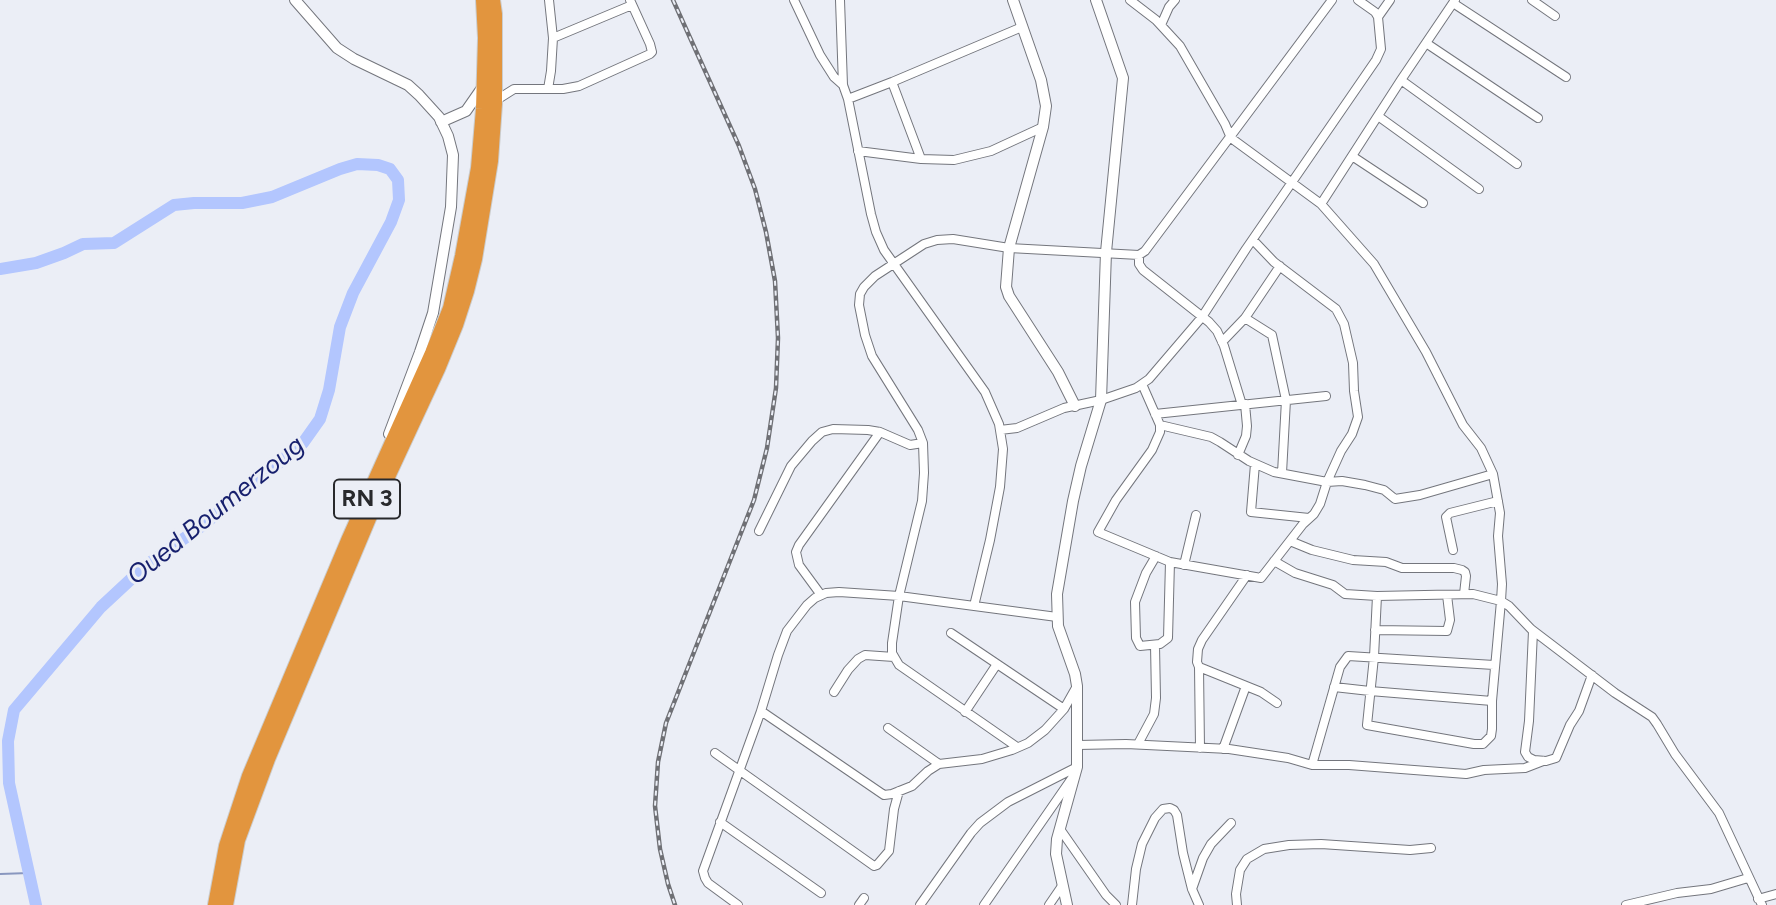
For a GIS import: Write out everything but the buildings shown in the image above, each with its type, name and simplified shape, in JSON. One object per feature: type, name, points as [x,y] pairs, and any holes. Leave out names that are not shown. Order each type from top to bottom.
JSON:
[{"type":"highway","name":"RN 3","points":[[215,905],[226,846],[249,776],[450,308],[474,191],[483,109],[483,0]]},
{"type":"highway","name":"RN 3","points":[[226,905],[238,840],[268,759],[368,521],[456,325],[470,280],[491,161],[495,101],[493,0]]},
{"type":"street","points":[[295,0],[337,48],[408,85],[430,105],[448,136],[453,155],[451,207],[433,313],[359,516]]},
{"type":"street","points":[[548,89],[553,38],[549,0]]},
{"type":"street","points":[[794,0],[820,55],[834,77],[843,85]]},
{"type":"street","points":[[840,0],[843,85],[876,232],[893,264],[985,392],[1000,430],[1003,449],[1000,488],[974,606]]},
{"type":"street","points":[[1013,0],[1046,106],[1043,127],[1009,248],[1006,287],[1009,296],[1058,372],[1075,406]]},
{"type":"street","points":[[1067,905],[1056,853],[1057,839],[1076,770],[1077,686],[1058,626],[1057,594],[1081,466],[1101,400],[1106,252],[1123,78],[1097,0]]},
{"type":"street","points":[[1130,0],[1161,25],[1180,47],[1225,124],[1230,138],[1321,204],[1359,245],[1383,278],[1426,352],[1463,425],[1481,448],[1493,474],[1498,500],[1502,584],[1494,665],[1491,736],[1483,744],[1369,726],[1366,722],[1374,657],[1377,596]]},
{"type":"street","points":[[1017,747],[899,665],[894,657],[892,643],[899,596],[922,501],[923,443],[918,430],[872,356],[859,305],[860,294],[875,276],[924,244],[937,240],[953,239],[1009,248],[1139,255],[1157,237],[1332,0]]},
{"type":"street","points":[[1000,430],[1030,424],[1064,408],[1101,400],[1136,388],[1149,379],[1202,317],[1376,60],[1381,49],[1378,18],[1375,12],[1358,0]]},
{"type":"street","points":[[1378,18],[1390,0]]},
{"type":"street","points":[[1532,0],[1555,16]]},
{"type":"street","points":[[1321,204],[1454,1],[1566,77]]},
{"type":"street","points":[[495,101],[514,89],[579,86],[652,52],[631,2],[553,38]]},
{"type":"street","points":[[1161,25],[1170,2]]},
{"type":"street","points":[[848,99],[1022,27]]},
{"type":"street","points":[[1426,43],[1538,118]]},
{"type":"street","points":[[1401,80],[1517,164]]},
{"type":"street","points":[[892,82],[921,159]]},
{"type":"street","points":[[441,122],[466,111],[484,85]]},
{"type":"street","points":[[1378,116],[1479,189]]},
{"type":"street","points":[[858,152],[954,160],[991,151],[1043,127]]},
{"type":"street","points":[[1352,156],[1423,203]]},
{"type":"street","points":[[1142,384],[1160,425],[1159,437],[1116,500],[1098,532],[1170,562],[1261,578],[1320,504],[1340,451],[1352,434],[1358,417],[1353,363],[1344,324],[1336,309],[1280,266],[1253,240]]},
{"type":"street","points":[[1139,255],[1139,264],[1143,270],[1217,331],[1243,405],[1247,426],[1238,455]]},
{"type":"street","points":[[1222,342],[1245,318],[1280,266]]},
{"type":"street","points":[[1245,318],[1272,335],[1286,400],[1282,473]]},
{"type":"street","points":[[1155,414],[1326,396]]},
{"type":"street","points":[[1160,425],[1211,438],[1255,464],[1282,473],[1327,482],[1342,481],[1365,485],[1384,490],[1395,499],[1420,495],[1493,474]]},
{"type":"street","points":[[760,531],[791,466],[822,432],[833,429],[880,432],[910,444],[923,443]]},
{"type":"street","points":[[821,595],[799,565],[796,552],[880,432]]},
{"type":"street","points":[[1255,464],[1251,512],[1309,518]]},
{"type":"street","points":[[1453,550],[1446,517],[1450,513],[1498,500]]},
{"type":"street","points":[[1184,565],[1195,515]]},
{"type":"street","points":[[1290,541],[1312,550],[1353,560],[1381,561],[1402,568],[1462,570],[1466,576],[1464,594]]},
{"type":"street","points":[[1156,556],[1135,602],[1136,638],[1138,644],[1144,647],[1160,644],[1168,638],[1170,562]]},
{"type":"street","points":[[1275,561],[1295,573],[1333,585],[1342,593],[1377,596],[1473,594],[1509,606],[1533,631],[1652,718],[1719,813],[1760,902],[1776,894]]},
{"type":"street","points":[[1200,748],[1199,667],[1196,657],[1198,649],[1247,575]]},
{"type":"street","points":[[738,905],[708,883],[703,871],[761,711],[778,654],[787,631],[807,605],[821,595],[839,592],[899,596],[1057,617]]},
{"type":"street","points":[[1375,631],[1447,631],[1450,620],[1447,595]]},
{"type":"street","points":[[1533,631],[1525,752],[1528,757],[1543,761]]},
{"type":"street","points":[[951,633],[1063,709]]},
{"type":"street","points":[[1138,744],[1154,714],[1154,645]]},
{"type":"street","points":[[834,692],[848,670],[865,654],[894,657]]},
{"type":"street","points":[[1312,765],[1340,667],[1348,656],[1494,665]]},
{"type":"street","points":[[965,712],[997,664]]},
{"type":"street","points":[[1199,667],[1261,692],[1277,703]]},
{"type":"street","points":[[1078,745],[1138,744],[1223,749],[1287,758],[1312,765],[1349,765],[1466,774],[1484,770],[1525,768],[1556,758],[1579,711],[1592,675]]},
{"type":"street","points":[[761,711],[884,795],[912,786],[939,764],[982,759],[1028,743],[1045,730],[1063,709],[1077,686]]},
{"type":"street","points":[[1223,749],[1246,686]]},
{"type":"street","points":[[1334,687],[1492,701]]},
{"type":"street","points":[[888,728],[939,764]]},
{"type":"street","points":[[715,753],[874,866],[889,851],[899,791]]},
{"type":"street","points":[[920,905],[979,823],[1008,802],[1076,770]]},
{"type":"street","points":[[984,905],[1076,770]]},
{"type":"street","points":[[1132,905],[1142,844],[1155,818],[1163,809],[1170,808],[1177,815],[1183,853],[1199,905]]},
{"type":"street","points":[[720,822],[821,893]]},
{"type":"street","points":[[1192,888],[1210,844],[1231,823]]},
{"type":"street","points":[[1060,828],[1106,895],[1116,905]]},
{"type":"street","points":[[1237,905],[1240,870],[1247,859],[1265,849],[1321,844],[1410,850],[1431,848]]},
{"type":"street","points":[[1626,905],[1748,878]]},
{"type":"street","points":[[1049,905],[1062,886]]},
{"type":"waterway","name":"Oued Boumerzoug","points":[[0,269],[36,263],[83,244],[114,243],[174,205],[242,203],[272,197],[357,164],[378,165],[390,169],[398,180],[399,200],[391,222],[353,293],[340,327],[329,390],[320,419],[303,443],[203,525],[144,567],[101,607],[14,710],[8,741],[9,783],[36,905]]},
{"type":"waterway","points":[[0,874],[29,873]]},
{"type":"railway","points":[[673,0],[739,146],[755,189],[775,281],[778,338],[776,388],[767,448],[754,500],[666,723],[658,762],[655,806],[660,849],[675,905]]}]
